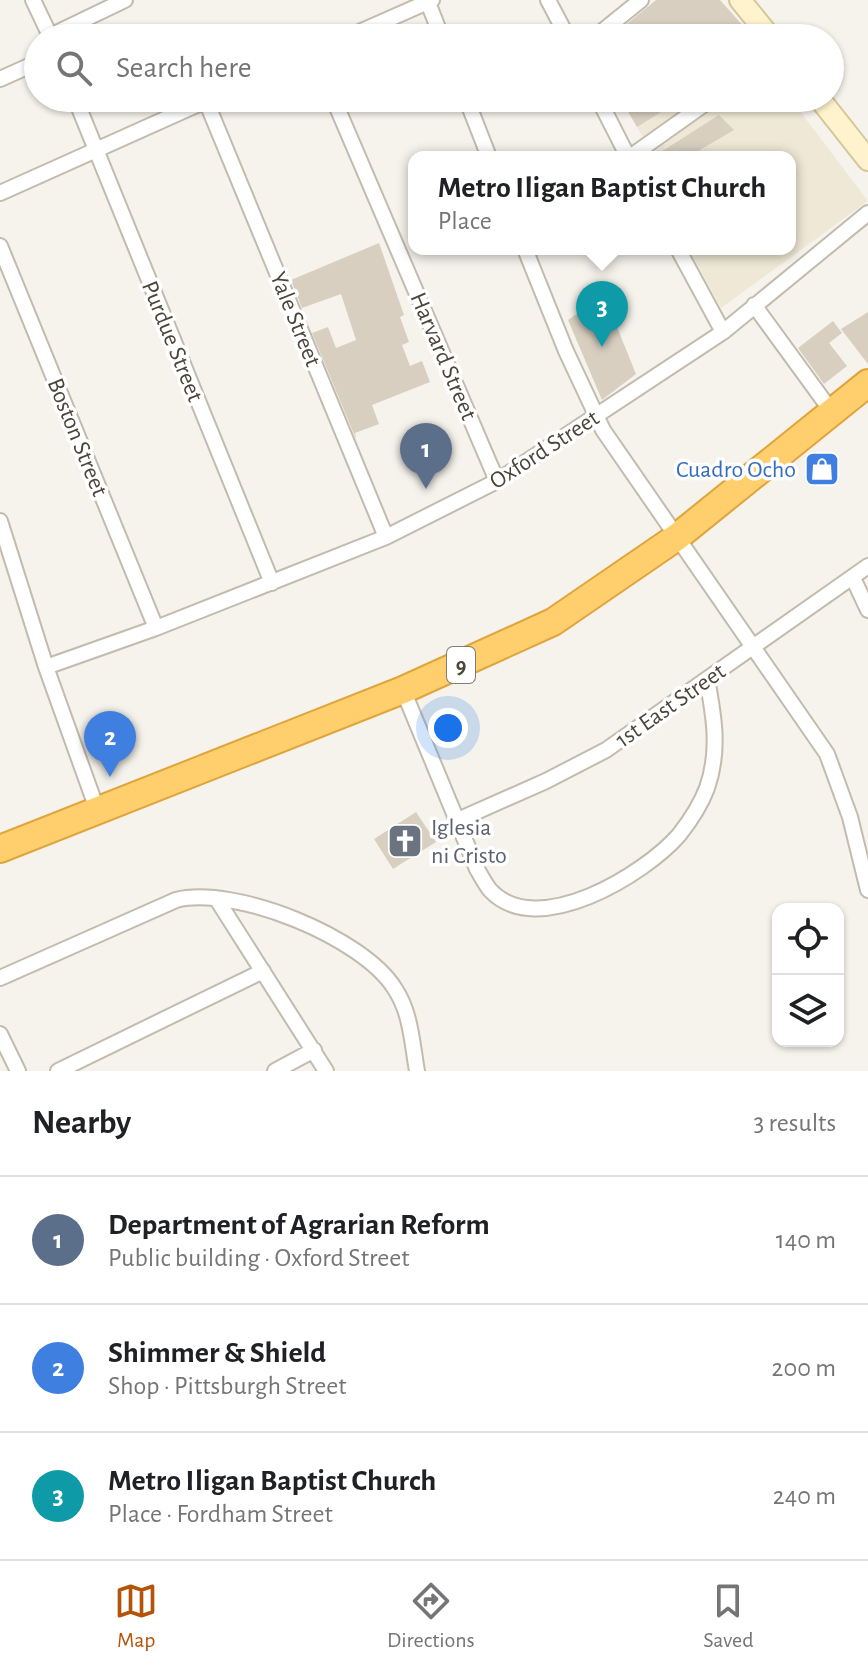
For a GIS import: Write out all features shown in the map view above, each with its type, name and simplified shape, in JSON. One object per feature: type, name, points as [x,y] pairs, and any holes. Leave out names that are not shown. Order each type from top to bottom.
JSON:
[{"type":"highway","name":"9","points":[[0,849],[403,690],[553,622],[677,537],[868,383]]},
{"type":"main road","points":[[747,3],[761,24]]},
{"type":"main road","points":[[830,112],[868,160]]},
{"type":"street","points":[[33,0],[44,24]]},
{"type":"street","points":[[76,24],[125,0]]},
{"type":"street","points":[[548,0],[561,24]]},
{"type":"street","points":[[611,24],[641,0]]},
{"type":"street","points":[[377,24],[429,1],[437,24]]},
{"type":"street","points":[[0,79],[24,68]]},
{"type":"street","name":"Purdue Street","points":[[80,112],[272,583]]},
{"type":"street","points":[[0,193],[96,153],[182,112]]},
{"type":"street","name":"Yale Street","points":[[214,112],[386,537]]},
{"type":"street","name":"Harvard Street","points":[[339,112],[497,481]]},
{"type":"street","points":[[471,112],[487,151]]},
{"type":"street","points":[[605,112],[626,151]]},
{"type":"street","points":[[638,151],[693,112]]},
{"type":"street","name":"Oxford Street","points":[[46,667],[156,628],[386,537],[497,481],[723,332],[868,213]]},
{"type":"street","name":"Boston Street","points":[[0,246],[156,628]]},
{"type":"street","points":[[528,255],[596,416],[827,754],[850,817],[868,890]]},
{"type":"street","points":[[681,255],[723,332]]},
{"type":"street","points":[[754,305],[832,412]]},
{"type":"street","points":[[0,521],[46,667],[98,812]]},
{"type":"street","name":"1st East Street","points":[[458,820],[586,761],[868,566]]},
{"type":"street","points":[[853,578],[868,610]]},
{"type":"street","points":[[403,690],[477,869],[491,891],[507,902],[546,908],[603,892],[677,837],[706,790],[713,766],[715,738],[707,679]]},
{"type":"street","points":[[0,978],[176,900],[196,895],[216,898],[313,928],[370,961],[393,985],[406,1007],[417,1071]]},
{"type":"street","points":[[216,898],[326,1071]]},
{"type":"street","points":[[58,1071],[263,971]]},
{"type":"street","points":[[0,1034],[18,1071]]},
{"type":"street","points":[[275,1071],[314,1050]]},
{"type":"shaded area","points":[[628,112],[682,112],[644,139]]},
{"type":"shaded area","points":[[706,112],[801,112],[868,201],[796,253],[796,151],[655,151]]},
{"type":"shaded area","points":[[692,255],[794,255],[721,308]]},
{"type":"building","points":[[656,0],[720,0],[741,24],[627,24]]},
{"type":"building","points":[[628,112],[661,112],[637,127]]},
{"type":"building","points":[[719,115],[734,130],[698,151],[662,151]]},
{"type":"building","points":[[379,243],[404,315],[400,317],[409,342],[402,345],[410,366],[422,361],[430,382],[372,405],[379,424],[355,433],[356,439],[312,333],[328,327],[336,348],[356,340],[341,294],[302,308],[291,280]]},
{"type":"building","points":[[604,295],[636,374],[602,400],[568,320]]},
{"type":"building","points":[[868,312],[868,364],[841,329]]},
{"type":"building","points":[[833,321],[842,333],[829,343],[847,366],[824,384],[798,348]]},
{"type":"building","name":"Iglesia ni Cristo","points":[[416,812],[436,842],[393,869],[374,839]]},
{"type":"place","name":"Metro Iligan Baptist Church","points":[[602,347]]},
{"type":"place","name":"Cuadro Ocho","points":[[822,469]]},
{"type":"place","name":"Department of Agrarian Reform","points":[[426,489]]},
{"type":"place","name":"Shimmer & Shield","points":[[110,777]]},
{"type":"place","name":"Iglesia ni Cristo","points":[[405,841]]}]
